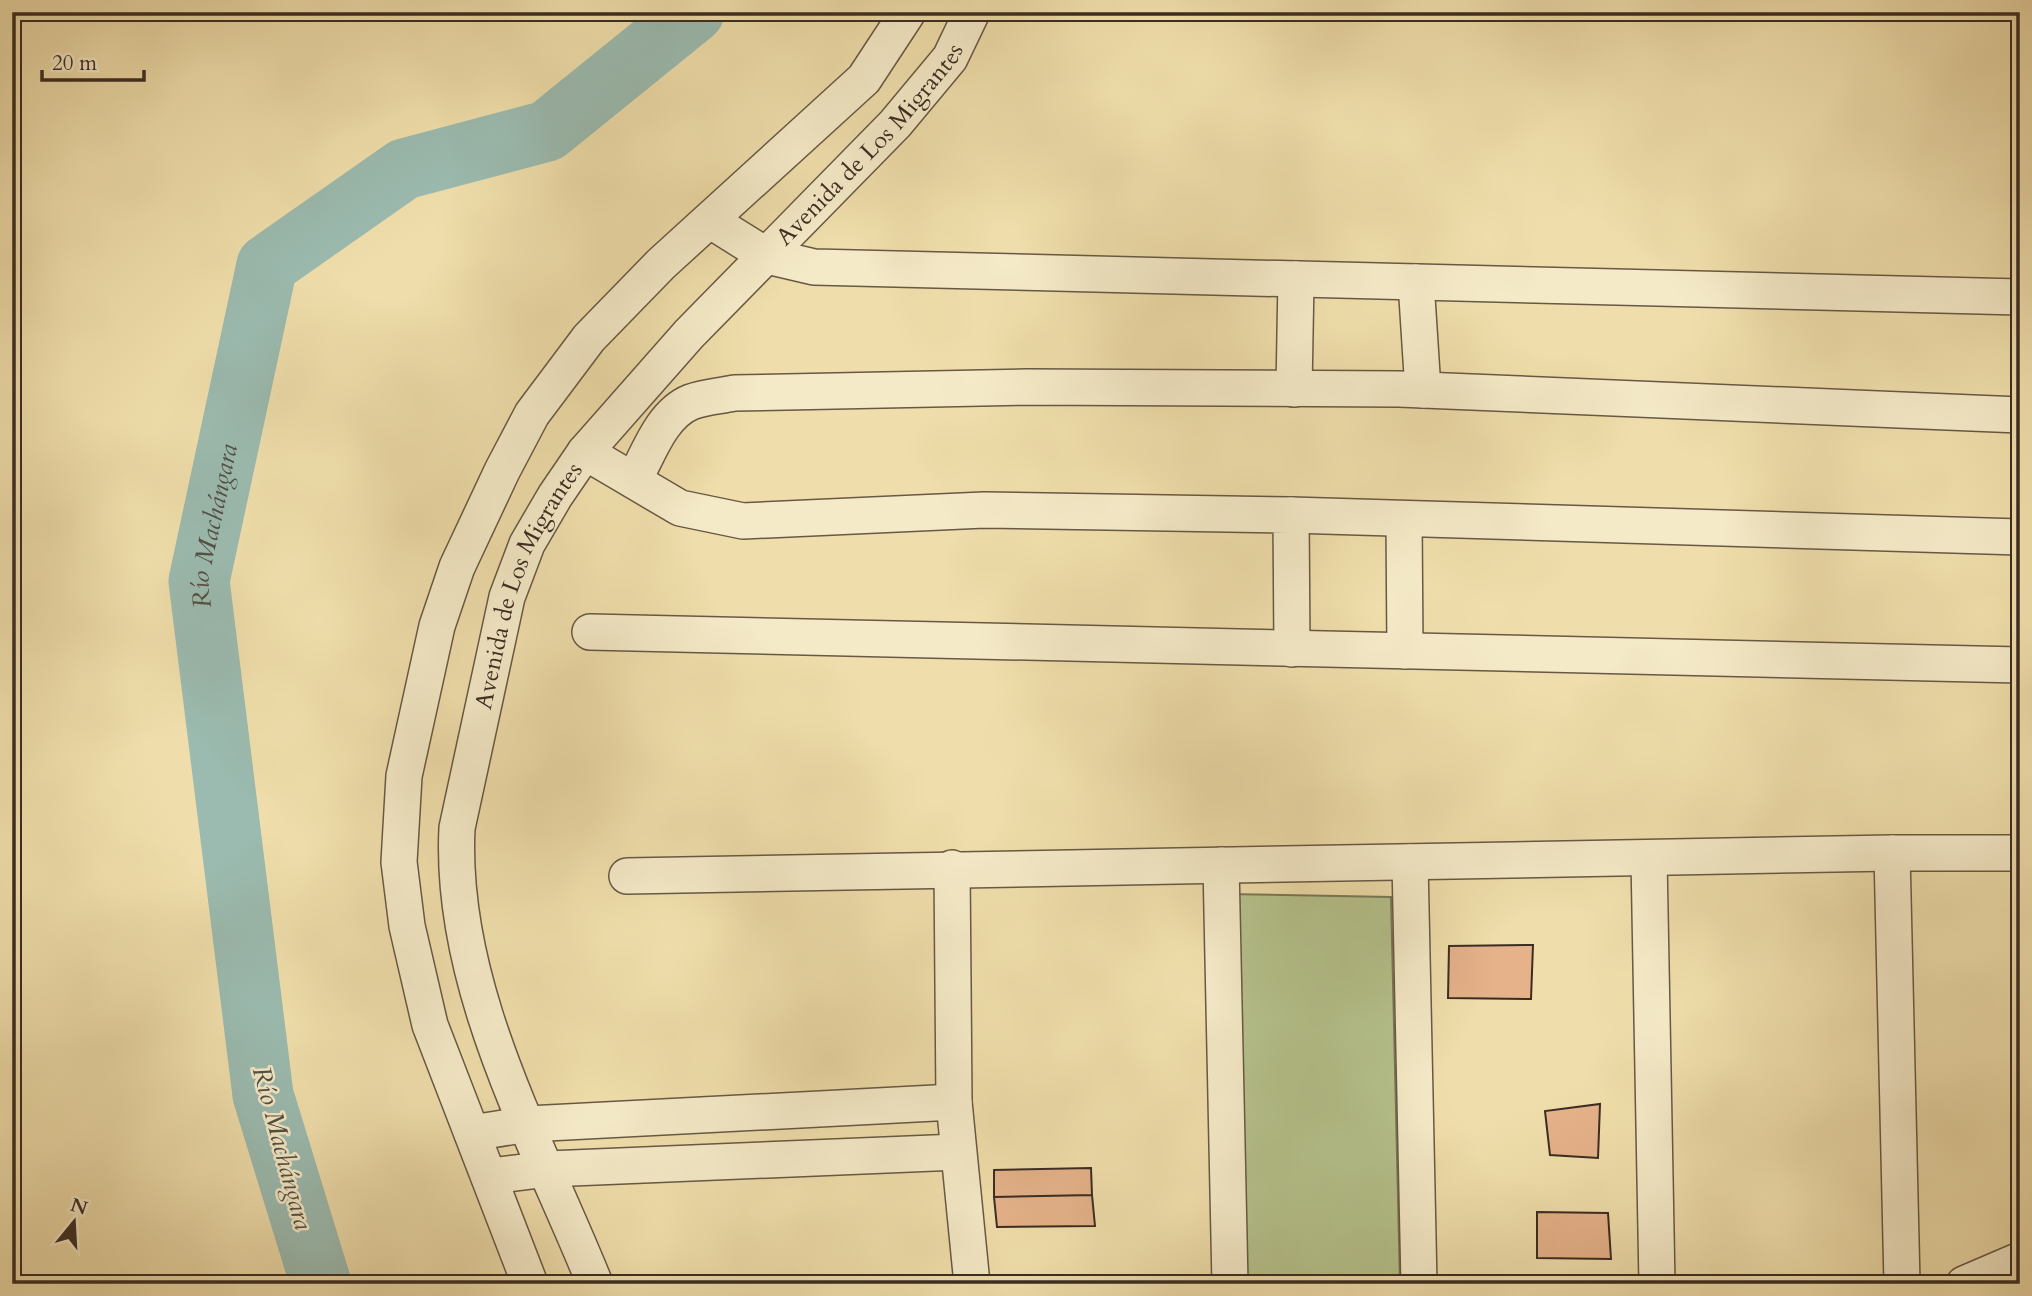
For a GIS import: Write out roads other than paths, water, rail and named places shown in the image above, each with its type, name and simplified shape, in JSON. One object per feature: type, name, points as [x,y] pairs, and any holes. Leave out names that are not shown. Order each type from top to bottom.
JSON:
[{"type":"street","name":"Avenida de Los Migrantes","points":[[530,1284],[430,1025],[407,926],[399,862],[404,776],[437,626],[478,517],[532,414],[589,338],[660,264],[711,221],[864,79],[908,12]]},
{"type":"street","name":"Avenida de Los Migrantes","points":[[595,1284],[483,1009],[462,917],[455,861],[457,828],[507,597],[527,544],[585,452],[689,334],[895,124],[950,58],[972,12]]},
{"type":"street","points":[[711,221],[767,256],[814,267],[2020,297]]},
{"type":"street","points":[[1294,390],[1296,279]]},
{"type":"street","points":[[1416,282],[1423,390]]},
{"type":"street","points":[[634,480],[657,436],[677,411],[691,402],[734,393],[1027,387],[1423,390],[2020,415]]},
{"type":"street","points":[[585,452],[680,508],[743,521],[984,510],[1614,522],[2020,537]]},
{"type":"street","points":[[1291,514],[1292,649]]},
{"type":"street","points":[[1405,519],[1405,651]]},
{"type":"street","points":[[590,632],[2020,665]]},
{"type":"street","points":[[1892,853],[1902,1284]]},
{"type":"street","points":[[627,876],[952,868],[2020,853]]},
{"type":"street","points":[[1649,858],[1657,1284]]},
{"type":"street","points":[[1410,862],[1419,1284]]},
{"type":"street","points":[[1221,865],[1230,1284]]},
{"type":"street","points":[[952,868],[954,1102],[972,1284]]},
{"type":"street","points":[[472,1133],[528,1124],[954,1102]]},
{"type":"street","points":[[490,1176],[548,1169],[958,1152]]},
{"type":"street","points":[[1980,1281],[2020,1260]]},
{"type":"waterway","name":"Río Machángara","points":[[321,1284],[263,1095],[199,581],[267,265],[404,169],[547,131],[694,12]]}]
